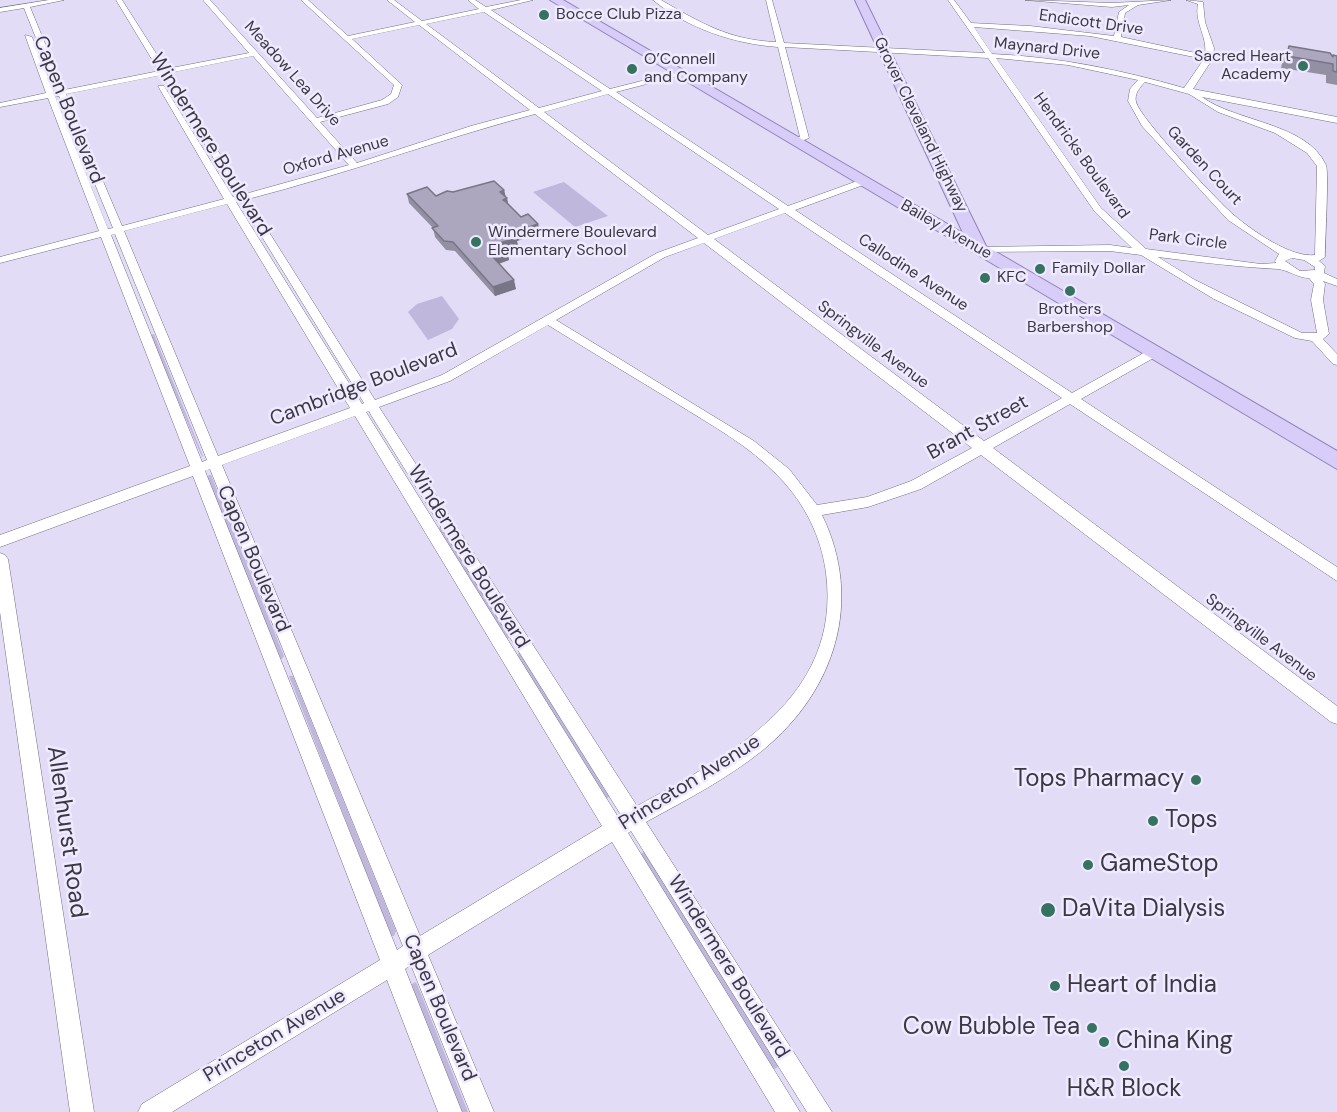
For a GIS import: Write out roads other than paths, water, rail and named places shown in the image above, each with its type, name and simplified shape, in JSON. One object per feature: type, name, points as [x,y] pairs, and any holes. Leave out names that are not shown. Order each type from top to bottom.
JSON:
[{"type":"main road","name":"Bailey Avenue","points":[[555,0],[1337,461]]},
{"type":"main road","name":"Grover Cleveland Highway","points":[[860,0],[979,250]]},
{"type":"main road","points":[[940,227],[957,229],[962,226],[965,218]]},
{"type":"street","points":[[0,10],[61,0]]},
{"type":"street","name":"Windermere Boulevard","points":[[109,0],[372,406],[820,1112]]},
{"type":"street","name":"Windermere Boulevard","points":[[119,0],[158,73]]},
{"type":"street","name":"Meadow Lea Drive","points":[[206,0],[356,167]]},
{"type":"street","points":[[304,0],[396,82],[397,92],[379,105],[315,121]]},
{"type":"street","name":"Springville Avenue","points":[[390,0],[1337,716]]},
{"type":"street","name":"Callodine Avenue","points":[[471,0],[1337,574]]},
{"type":"street","points":[[348,38],[531,0]]},
{"type":"street","points":[[658,1],[671,0]]},
{"type":"street","points":[[769,0],[805,138],[794,141]]},
{"type":"street","name":"Hendricks Boulevard","points":[[951,0],[1098,210],[1138,250],[1175,275],[1220,299],[1299,336],[1316,338]]},
{"type":"street","points":[[1028,0],[1101,5],[1141,4],[1168,0]]},
{"type":"street","points":[[1189,0],[1201,3],[1199,15],[1209,36],[1209,58],[1204,70],[1188,87],[1191,92],[1207,104],[1292,139],[1319,160],[1324,172],[1320,257],[1312,260],[1287,255],[1280,261],[1284,267]]},
{"type":"street","name":"Maynard Drive","points":[[658,1],[712,31],[748,43],[787,67]]},
{"type":"street","points":[[1101,5],[1122,12],[1141,4]]},
{"type":"street","name":"Capen Boulevard","points":[[26,6],[198,469],[450,1112]]},
{"type":"street","name":"Capen Boulevard","points":[[17,7],[57,94]]},
{"type":"street","points":[[1117,38],[1122,12]]},
{"type":"street","name":"Endicott Drive","points":[[969,25],[1054,30],[1117,38],[1209,58]]},
{"type":"street","name":"Maynard Drive","points":[[748,43],[991,56],[1068,63],[1144,78],[1191,92],[1337,120]]},
{"type":"street","points":[[0,105],[255,54]]},
{"type":"street","name":"Oxford Avenue","points":[[0,260],[356,167],[460,132],[678,73]]},
{"type":"street","name":"Garden Court","points":[[1144,78],[1134,89],[1132,101],[1145,124],[1231,218],[1287,255]]},
{"type":"street","name":"Cambridge Boulevard","points":[[0,541],[446,378],[661,255],[863,182]]},
{"type":"street","name":"Windermere Boulevard","points":[[237,199],[359,411],[788,1112]]},
{"type":"street","name":"Capen Boulevard","points":[[111,232],[213,463],[482,1112]]},
{"type":"street","name":"Park Circle","points":[[979,250],[1082,248],[1138,250],[1261,267],[1284,267],[1299,274],[1314,275]]},
{"type":"street","points":[[1312,260],[1321,269],[1314,275]]},
{"type":"street","points":[[1314,275],[1320,284],[1317,300],[1323,334],[1316,338],[1337,361]]},
{"type":"street","points":[[1314,275],[1337,283]]},
{"type":"street","name":"Princeton Avenue","points":[[150,1112],[634,818],[752,749],[780,724],[811,683],[829,640],[836,597],[831,554],[813,511],[778,467],[745,440],[548,320]]},
{"type":"street","name":"Brant Street","points":[[813,511],[841,508],[893,494],[983,448],[1153,353]]},
{"type":"street","name":"Allenhurst Road","points":[[0,560],[82,1112]]},
{"type":"place","name":"Bocce Club Pizza","points":[[544,15]]},
{"type":"place","name":"Sacred Heart Academy","points":[[1303,66]]},
{"type":"place","name":"O’Connell and Company","points":[[632,69]]},
{"type":"place","name":"Windermere Boulevard Elementary School","points":[[476,242]]},
{"type":"place","name":"Family Dollar","points":[[1040,269]]},
{"type":"place","name":"KFC","points":[[985,278]]},
{"type":"place","name":"Brothers Barbershop","points":[[1070,291]]},
{"type":"place","name":"Tops Pharmacy","points":[[1196,780]]},
{"type":"place","name":"Tops","points":[[1153,821]]},
{"type":"place","name":"GameStop","points":[[1088,865]]},
{"type":"place","name":"DaVita Dialysis","points":[[1048,910]]},
{"type":"place","name":"Heart of India","points":[[1055,986]]},
{"type":"place","name":"Cow Bubble Tea","points":[[1092,1028]]},
{"type":"place","name":"China King","points":[[1104,1042]]},
{"type":"place","name":"H&R Block","points":[[1124,1066]]}]
